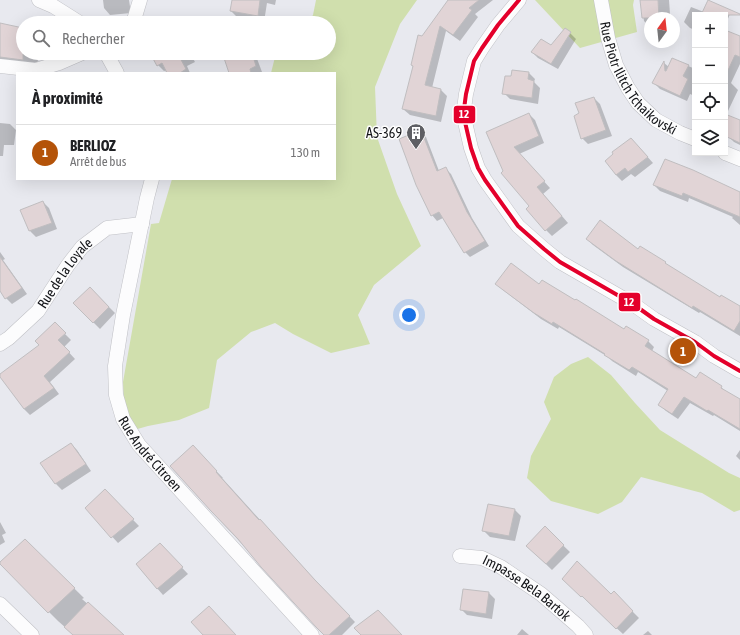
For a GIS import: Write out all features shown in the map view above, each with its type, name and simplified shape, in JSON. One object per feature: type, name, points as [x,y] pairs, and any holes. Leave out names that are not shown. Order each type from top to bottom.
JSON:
[{"type":"street","points":[[40,0],[69,16]]},
{"type":"street","points":[[135,16],[140,0]]},
{"type":"street","points":[[519,0],[498,25],[474,61],[466,94],[464,109],[470,148],[478,168],[485,180],[518,226],[544,250],[560,262],[633,304],[654,319],[695,342],[714,356],[740,371]]},
{"type":"street","name":"Rue Piotr Ilitch Tchaikovski","points":[[601,0],[608,38],[616,65],[628,88],[638,103],[656,120],[692,138]]},
{"type":"street","points":[[0,66],[36,70],[67,60]]},
{"type":"street","points":[[110,60],[116,72]]},
{"type":"street","points":[[728,154],[740,159]]},
{"type":"street","name":"Rue André Citroen","points":[[152,180],[123,315],[115,366],[116,395],[123,419],[139,445],[312,635]]},
{"type":"street","name":"Rue de la Loyale","points":[[0,344],[9,338],[38,311],[68,265],[82,247],[107,228],[142,224]]},
{"type":"street","name":"Impasse Bela Bartok","points":[[460,556],[482,558],[501,567],[541,594],[578,626],[586,635]]},
{"type":"street","points":[[0,604],[32,635]]},
{"type":"green space","points":[[316,0],[417,0],[400,24],[375,87],[377,137],[397,194],[421,246],[374,285],[358,315],[370,344],[331,353],[275,323],[251,332],[217,360],[209,408],[179,420],[134,430],[124,404],[123,382],[151,224],[159,223],[172,180],[336,180],[336,72],[271,72],[274,60],[336,60],[336,16],[313,15]]},
{"type":"green space","points":[[535,0],[634,0],[633,5],[637,32],[580,48]]},
{"type":"green space","points":[[588,357],[611,375],[660,430],[729,473],[740,478],[740,510],[734,512],[702,493],[641,477],[622,502],[598,514],[551,501],[527,478],[531,456],[551,419],[544,402],[554,377],[571,364]]},
{"type":"building","points":[[232,0],[260,0],[258,16],[230,11]]},
{"type":"building","points":[[448,0],[479,0],[469,8],[472,10],[453,35],[440,26],[425,85],[441,89],[436,116],[402,109],[413,66],[411,65],[418,35],[422,36]]},
{"type":"building","points":[[640,0],[658,0],[659,12],[644,12],[644,18],[642,18]]},
{"type":"building","points":[[708,0],[740,15],[728,15],[728,12],[702,12]]},
{"type":"building","points":[[0,23],[16,26],[16,59],[0,57]]},
{"type":"building","points":[[565,28],[571,32],[551,64],[531,52],[541,39],[551,45]]},
{"type":"building","points":[[728,31],[740,36],[740,57],[735,55],[728,70]]},
{"type":"building","points":[[672,58],[689,65],[683,76],[688,79],[680,96],[652,83],[664,61],[666,71]]},
{"type":"building","points":[[154,60],[181,60],[186,69],[182,72],[166,72],[162,63],[157,66]]},
{"type":"building","points":[[225,60],[254,60],[256,66],[250,69],[251,72],[229,72]]},
{"type":"building","points":[[512,70],[529,72],[528,79],[534,81],[532,98],[502,94],[505,76],[511,76]]},
{"type":"building","points":[[594,97],[606,130],[581,139],[574,116],[579,113],[575,103]]},
{"type":"building","points":[[529,113],[539,136],[514,147],[545,181],[537,187],[562,216],[545,231],[526,209],[529,206],[501,173],[503,171],[486,132]]},
{"type":"building","points":[[728,115],[740,120],[740,143],[728,137]]},
{"type":"building","points":[[421,130],[437,171],[446,167],[467,212],[485,241],[464,253],[439,212],[431,216],[416,185],[399,139]]},
{"type":"building","points":[[631,138],[648,157],[628,172],[625,168],[616,175],[605,161],[613,154],[612,152]]},
{"type":"building","points":[[665,159],[693,170],[740,192],[740,217],[683,193],[682,196],[653,185]]},
{"type":"building","points":[[43,201],[52,223],[29,231],[20,210]]},
{"type":"building","points":[[600,220],[638,249],[640,246],[720,297],[721,295],[740,306],[740,321],[734,331],[693,306],[692,308],[616,261],[586,239]]},
{"type":"building","points":[[0,257],[22,288],[5,299],[0,291]]},
{"type":"building","points":[[511,263],[539,284],[542,280],[624,329],[626,326],[649,340],[645,346],[696,378],[700,372],[722,386],[721,388],[740,399],[740,429],[684,397],[672,414],[658,405],[668,389],[632,367],[629,370],[553,322],[552,324],[534,313],[495,284]]},
{"type":"building","points":[[90,287],[109,307],[93,323],[73,303]]},
{"type":"building","points":[[55,322],[66,333],[58,340],[70,352],[44,376],[54,388],[24,409],[0,377],[0,374],[39,345],[35,341]]},
{"type":"building","points":[[71,443],[86,464],[55,484],[40,463]]},
{"type":"building","points":[[193,445],[259,520],[260,519],[350,616],[329,635],[324,635],[316,627],[261,567],[238,539],[170,466]]},
{"type":"building","points":[[105,489],[134,519],[111,538],[85,508]]},
{"type":"building","points":[[488,504],[515,509],[509,536],[482,531]]},
{"type":"building","points":[[545,526],[564,545],[546,564],[526,546]]},
{"type":"building","points":[[25,539],[75,588],[48,613],[0,564],[0,562]]},
{"type":"building","points":[[160,543],[183,567],[157,589],[136,564]]},
{"type":"building","points":[[577,561],[611,594],[614,591],[633,611],[616,629],[562,579]]},
{"type":"building","points":[[463,589],[489,592],[486,614],[460,610]]},
{"type":"building","points":[[88,602],[124,635],[73,635],[64,627]]},
{"type":"building","points":[[209,606],[236,635],[203,635],[191,622]]},
{"type":"building","points":[[378,610],[402,635],[361,635],[354,628]]},
{"type":"transit line","name":"12","points":[[519,0],[498,25],[474,61],[466,94],[464,109],[465,122],[471,148],[478,168],[485,180],[518,226],[560,262],[633,304],[654,319],[695,342],[714,356],[740,371]]},
{"type":"place","name":"AS-369","points":[[416,150]]},
{"type":"place","name":"BERLIOZ","points":[[683,351]]}]
